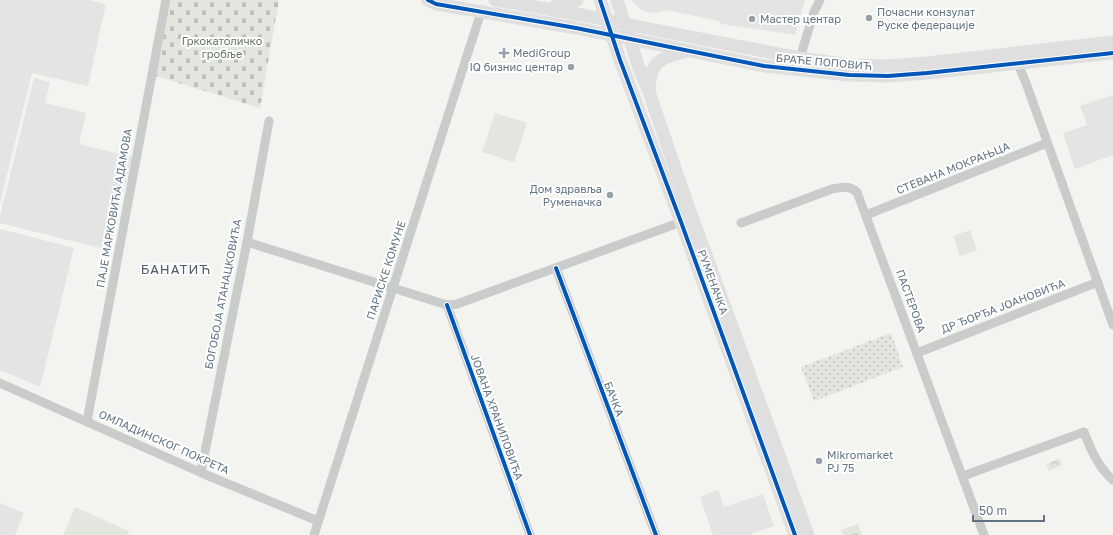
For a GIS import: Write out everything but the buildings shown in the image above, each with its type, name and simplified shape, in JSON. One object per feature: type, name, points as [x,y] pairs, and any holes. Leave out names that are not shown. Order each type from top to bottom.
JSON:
[{"type":"street","name":"ПАЈЕ МАРКОВИЋА АДАМОВА","points":[[87,421],[166,0]]},
{"type":"street","name":"БРАЋЕ ПОПОВИЋ","points":[[428,0],[436,4],[630,39],[764,66],[849,75],[888,76],[1016,59]]},
{"type":"street","name":"БРАЋЕ ПОПОВИЋ","points":[[495,0],[545,8],[800,58],[850,65],[887,66],[1016,59]]},
{"type":"street","points":[[545,8],[570,4],[577,0]]},
{"type":"street","name":"РУМЕНАЧКА","points":[[600,0],[620,60],[681,222],[795,535]]},
{"type":"street","name":"РУМЕНАЧКА","points":[[617,0],[638,68],[649,92],[689,207],[808,535]]},
{"type":"street","points":[[800,58],[814,12],[820,0]]},
{"type":"street","name":"ПАРИСКЕ КОМУНЕ","points":[[314,535],[481,12]]},
{"type":"street","points":[[1016,59],[1113,42]]},
{"type":"street","points":[[649,92],[651,73],[657,62],[668,56],[688,51]]},
{"type":"street","points":[[1016,59],[1113,53]]},
{"type":"street","points":[[1016,59],[1026,82],[1113,325]]},
{"type":"street","name":"БОГОБОЈА АТАНАЦКОВИЋА","points":[[201,472],[214,399],[247,242],[269,121]]},
{"type":"street","name":"СТЕВАНА МОКРАЊЦА","points":[[866,215],[1047,143]]},
{"type":"street","name":"ПАСТЕРОВА","points":[[741,223],[832,189],[852,187],[857,192],[984,535]]},
{"type":"street","points":[[247,242],[447,305],[457,304],[681,222]]},
{"type":"street","name":"БАЧКА","points":[[556,268],[656,535]]},
{"type":"street","name":"ДР ЂОРЂА ЈОАНОВИЋА","points":[[917,353],[1098,282]]},
{"type":"street","name":"ЈОВАНА ХРАНИЛОВИЋА","points":[[447,305],[530,535]]},
{"type":"street","name":"ОМЛАДИНСКОГ ПОКРЕТА","points":[[0,383],[201,472],[318,521]]},
{"type":"street","points":[[963,476],[1084,432],[1098,463],[1105,473],[1113,480]]},
{"type":"shaded area","points":[[0,0],[89,0],[106,4],[88,86],[32,73],[0,203]]},
{"type":"shaded area","name":"Мастер центар","points":[[631,0],[805,0],[795,35],[722,24],[719,21],[666,10],[659,13],[645,12]]},
{"type":"shaded area","points":[[34,78],[50,82],[45,103],[86,113],[79,144],[132,157],[109,250],[0,223],[0,216]]},
{"type":"shaded area","points":[[1113,95],[1113,155],[1075,169],[1063,133],[1087,125],[1080,106]]},
{"type":"shaded area","points":[[0,229],[74,248],[40,387],[0,370]]},
{"type":"shaded area","points":[[718,490],[724,507],[763,494],[774,526],[748,535],[713,535],[700,497]]},
{"type":"shaded area","points":[[0,503],[24,513],[15,535],[0,535]]},
{"type":"green space","name":"Гркокатоличко гробље","points":[[171,0],[279,0],[260,108],[156,76]]},
{"type":"green space","points":[[495,113],[527,123],[514,162],[482,152]]},
{"type":"green space","points":[[970,230],[977,250],[960,256],[953,236]]},
{"type":"green space","points":[[891,333],[903,367],[814,401],[801,367]]},
{"type":"green space","points":[[1059,458],[1062,465],[1049,471],[1046,464]]},
{"type":"green space","points":[[75,507],[129,531],[128,535],[63,535]]},
{"type":"green space","points":[[858,524],[862,535],[843,535],[841,530]]},
{"type":"cycle path","points":[[428,0],[436,4],[576,28],[764,66],[849,75],[888,76],[927,73],[1113,53]]},
{"type":"cycle path","points":[[600,0],[620,60],[681,222],[795,535]]},
{"type":"cycle path","points":[[556,268],[656,535]]},
{"type":"cycle path","points":[[447,305],[530,535]]},
{"type":"place","name":"Почасни конзулат Руске федерације","points":[[869,18]]},
{"type":"place","name":"Мастер центар","points":[[752,19]]},
{"type":"place","name":"MediGroup","points":[[504,53]]},
{"type":"place","name":"IQ бизнис центар","points":[[571,67]]},
{"type":"place","name":"Дом здравља Руменачка","points":[[610,195]]},
{"type":"place","name":"Mikromarket PJ 75","points":[[819,461]]},
{"type":"district","name":"БАНАТИЋ","points":[[176,269]]}]
